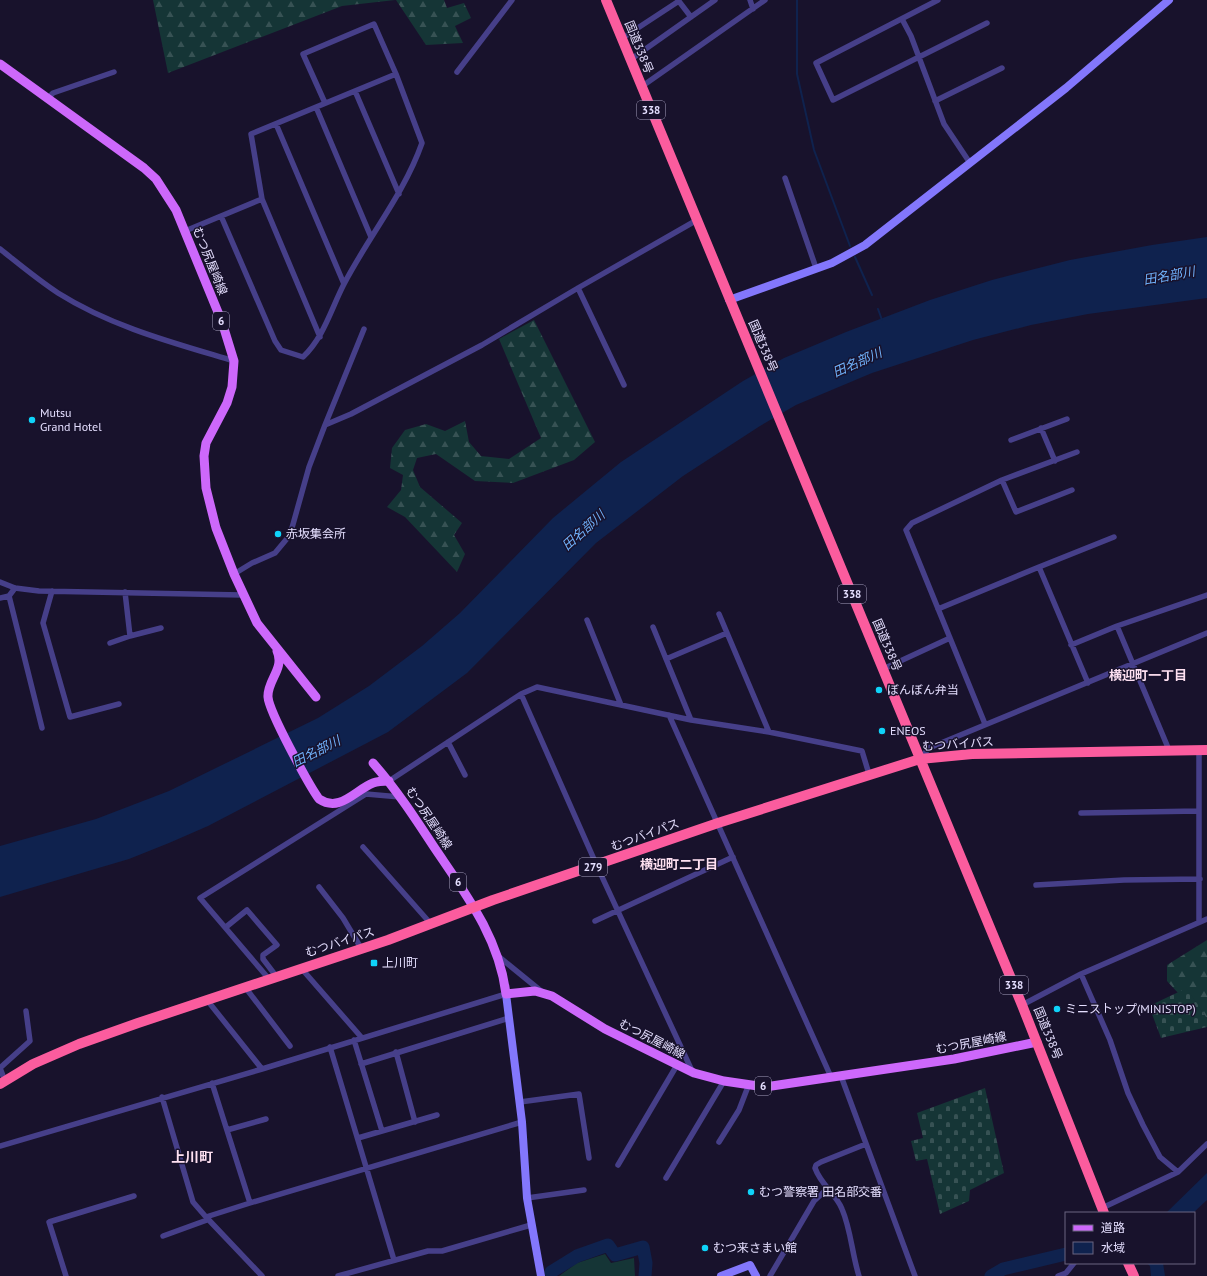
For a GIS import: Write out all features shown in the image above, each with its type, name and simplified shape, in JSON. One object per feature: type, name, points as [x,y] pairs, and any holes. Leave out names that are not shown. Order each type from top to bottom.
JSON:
[{"type":"highway","name":"国道338号","points":[[609,2],[641,87],[1022,1005],[1103,1211]]},
{"type":"highway","name":"むつバイパス","points":[[3,1082],[33,1064],[79,1044],[273,977],[431,925],[493,900],[597,866],[718,823],[920,759],[972,754],[1203,750]]},
{"type":"highway","points":[[1128,1264],[1134,1276]]},
{"type":"main road","name":"むつ尻屋崎線","points":[[0,64],[144,168],[166,193],[185,231],[222,322],[234,361],[232,387],[227,403],[206,443],[203,472],[210,507],[242,595],[256,623],[316,697]]},
{"type":"main road","name":"むつ尻屋崎線","points":[[275,647],[280,658],[276,676],[269,689],[268,698],[313,791],[319,799],[325,803],[335,804],[373,782],[389,781]]},
{"type":"main road","name":"むつ尻屋崎線","points":[[373,763],[389,781],[475,908],[498,956],[506,994],[526,991],[552,996],[605,1029],[694,1073],[724,1081],[765,1086],[954,1059],[1037,1042]]},
{"type":"street","points":[[457,72],[512,0]]},
{"type":"street","points":[[622,39],[678,0],[691,17]]},
{"type":"street","points":[[630,60],[715,0]]},
{"type":"street","points":[[750,0],[752,9]]},
{"type":"street","points":[[641,87],[765,0]]},
{"type":"street","points":[[938,0],[816,63],[833,100],[987,23]]},
{"type":"street","points":[[729,300],[846,256],[865,245],[1066,88],[1169,0]]},
{"type":"street","points":[[902,19],[911,36],[944,124],[970,163]]},
{"type":"street","points":[[222,216],[274,341],[281,350],[302,357],[320,337],[344,284],[398,194],[422,143],[396,74],[374,24],[303,54],[325,103]]},
{"type":"street","points":[[935,101],[1002,68]]},
{"type":"street","points":[[48,98],[53,93],[114,72]]},
{"type":"street","points":[[320,337],[262,199],[251,134],[396,74]]},
{"type":"street","points":[[355,91],[398,194]]},
{"type":"street","points":[[316,107],[371,237]]},
{"type":"street","points":[[276,124],[344,284]]},
{"type":"street","points":[[785,178],[816,268]]},
{"type":"street","points":[[185,231],[262,199]]},
{"type":"street","points":[[325,424],[351,414],[482,345],[697,220]]},
{"type":"street","points":[[0,249],[58,293],[91,311],[114,322],[162,339],[234,361]]},
{"type":"street","points":[[578,288],[624,384]]},
{"type":"street","points":[[234,574],[252,563],[275,553],[290,535],[309,467],[364,329]]},
{"type":"street","points":[[1011,440],[1067,419]]},
{"type":"street","points":[[1041,428],[1054,461]]},
{"type":"street","points":[[985,724],[906,530],[912,523],[1002,480],[1077,452]]},
{"type":"street","points":[[1002,480],[1016,512],[1072,490]]},
{"type":"street","points":[[938,608],[1114,537]]},
{"type":"street","points":[[1038,567],[1088,683]]},
{"type":"street","points":[[0,582],[15,588],[52,591],[242,595]]},
{"type":"street","points":[[0,598],[9,596],[15,588]]},
{"type":"street","points":[[52,591],[43,623],[70,717],[119,704]]},
{"type":"street","points":[[125,592],[130,636]]},
{"type":"street","points":[[1071,646],[1117,626],[1207,595]]},
{"type":"street","points":[[9,596],[42,728]]},
{"type":"street","points":[[719,614],[769,732]]},
{"type":"street","points":[[587,620],[621,705]]},
{"type":"street","points":[[1117,626],[1169,750]]},
{"type":"street","points":[[653,627],[691,720]]},
{"type":"street","points":[[110,643],[161,628]]},
{"type":"street","points":[[666,659],[728,633]]},
{"type":"street","points":[[920,759],[929,748],[1133,665],[1207,633]]},
{"type":"street","points":[[883,669],[950,638]]},
{"type":"street","points":[[389,781],[521,694],[537,687],[691,720],[769,732],[862,751],[869,774]]},
{"type":"street","points":[[521,694],[597,866],[694,1073]]},
{"type":"street","points":[[669,715],[831,1077]]},
{"type":"street","points":[[448,742],[465,775]]},
{"type":"street","points":[[1200,922],[1199,811],[1203,750]]},
{"type":"street","points":[[273,977],[200,898],[366,794],[400,797]]},
{"type":"street","points":[[1081,813],[1199,811]]},
{"type":"street","points":[[363,847],[431,925]]},
{"type":"street","points":[[594,922],[733,857]]},
{"type":"street","points":[[1036,885],[1124,880],[1200,879]]},
{"type":"street","points":[[319,887],[343,918],[361,948]]},
{"type":"street","points":[[226,927],[247,910],[277,945],[263,955],[262,959],[273,977]]},
{"type":"street","points":[[1022,1005],[1081,974],[1207,919]]},
{"type":"street","points":[[498,956],[542,993]]},
{"type":"street","points":[[301,968],[362,1038]]},
{"type":"street","points":[[1081,974],[1110,1040],[1128,1093],[1143,1124],[1160,1157],[1178,1172]]},
{"type":"street","points":[[245,987],[290,1046]]},
{"type":"street","points":[[0,1146],[162,1097],[262,1069],[506,994],[520,1102],[527,1198],[541,1276]]},
{"type":"street","points":[[207,1000],[262,1069]]},
{"type":"street","points":[[3,1082],[0,1068],[30,1041],[26,1011]]},
{"type":"street","points":[[361,1064],[509,1018]]},
{"type":"street","points":[[354,1040],[382,1131]]},
{"type":"street","points":[[330,1047],[394,1260]]},
{"type":"street","points":[[396,1052],[415,1122]]},
{"type":"street","points":[[618,1165],[677,1065]]},
{"type":"street","points":[[841,1076],[915,1276]]},
{"type":"street","points":[[666,1178],[724,1081]]},
{"type":"street","points":[[212,1083],[250,1202]]},
{"type":"street","points":[[719,1142],[739,1110],[749,1084]]},
{"type":"street","points":[[520,1102],[579,1094],[588,1158]]},
{"type":"street","points":[[162,1097],[193,1202],[206,1219],[262,1276]]},
{"type":"street","points":[[358,1138],[436,1115]]},
{"type":"street","points":[[227,1130],[266,1119]]},
{"type":"street","points":[[163,1236],[250,1202],[522,1122]]},
{"type":"street","points":[[859,1276],[844,1213],[835,1197],[826,1189],[819,1179],[815,1168],[816,1165],[866,1144]]},
{"type":"street","points":[[1103,1211],[1178,1172],[1207,1144]]},
{"type":"street","points":[[770,1276],[814,1201],[826,1189]]},
{"type":"street","points":[[527,1198],[584,1190]]},
{"type":"street","points":[[66,1276],[49,1222],[134,1196]]},
{"type":"street","points":[[338,1276],[428,1251],[442,1251],[531,1225]]},
{"type":"street","points":[[1058,1276],[1066,1273],[1073,1264]]},
{"type":"street","points":[[722,1276],[750,1265],[756,1276]]},
{"type":"green space","points":[[153,0],[395,0],[342,6],[168,73]]},
{"type":"green space","points":[[396,0],[444,0],[447,8],[464,3],[471,18],[455,26],[463,43],[426,45]]},
{"type":"green space","points":[[534,320],[595,442],[574,460],[513,483],[475,481],[436,454],[417,458],[413,470],[420,487],[462,523],[454,535],[465,554],[457,572],[405,517],[387,507],[401,490],[403,475],[390,468],[392,448],[405,430],[426,424],[445,431],[465,421],[469,442],[481,456],[509,459],[541,438],[499,339]]},
{"type":"green space","points":[[1207,940],[1207,1019],[1187,989],[1178,993],[1167,981],[1167,965]]},
{"type":"green space","points":[[1187,988],[1207,1019],[1207,1027],[1161,1038],[1149,1006]]},
{"type":"green space","points":[[985,1088],[1004,1173],[970,1190],[969,1201],[940,1214],[927,1159],[916,1161],[911,1141],[923,1138],[917,1113]]},
{"type":"green space","points":[[605,1254],[611,1263],[634,1258],[635,1276],[559,1276],[577,1263]]},
{"type":"water","name":"田名部川","points":[[1207,237],[1207,298],[1088,314],[1031,325],[973,340],[872,373],[796,405],[760,426],[683,476],[596,543],[467,673],[388,732],[208,826],[169,843],[129,859],[0,897],[0,846],[96,819],[169,791],[318,718],[369,686],[422,646],[460,613],[553,518],[621,462],[743,381],[784,358],[846,332],[930,300],[992,280],[1070,260],[1152,245]]},
{"type":"water","points":[[1207,1173],[1207,1200],[1194,1212],[1167,1212]]},
{"type":"water","points":[[1148,1264],[1163,1264],[1165,1276],[1151,1276],[1150,1266]]},
{"type":"waterway","points":[[797,0],[797,74],[814,150],[850,246]]},
{"type":"waterway","points":[[855,257],[872,295]]},
{"type":"waterway","points":[[878,309],[882,320]]},
{"type":"waterway","points":[[551,1272],[577,1256],[608,1245],[615,1255],[643,1247],[646,1263],[645,1276]]},
{"type":"waterway","points":[[991,1276],[1003,1269],[1065,1254]]},
{"type":"place","name":"Mutsu Grand Hotel","points":[[32,420]]},
{"type":"place","name":"赤坂集会所","points":[[278,534]]},
{"type":"place","name":"ぼんぼん弁当","points":[[879,690]]},
{"type":"place","name":"ENEOS","points":[[882,731]]},
{"type":"place","name":"上川町","points":[[374,963]]},
{"type":"place","name":"ミニストップ(MINISTOP)","points":[[1057,1009]]},
{"type":"place","name":"むつ警察署 田名部交番","points":[[751,1192]]},
{"type":"place","name":"むつ来さまい館","points":[[705,1248]]},
{"type":"district","name":"横迎町一丁目","points":[[1148,675]]},
{"type":"district","name":"横迎町二丁目","points":[[679,864]]},
{"type":"district","name":"上川町","points":[[192,1157]]}]
